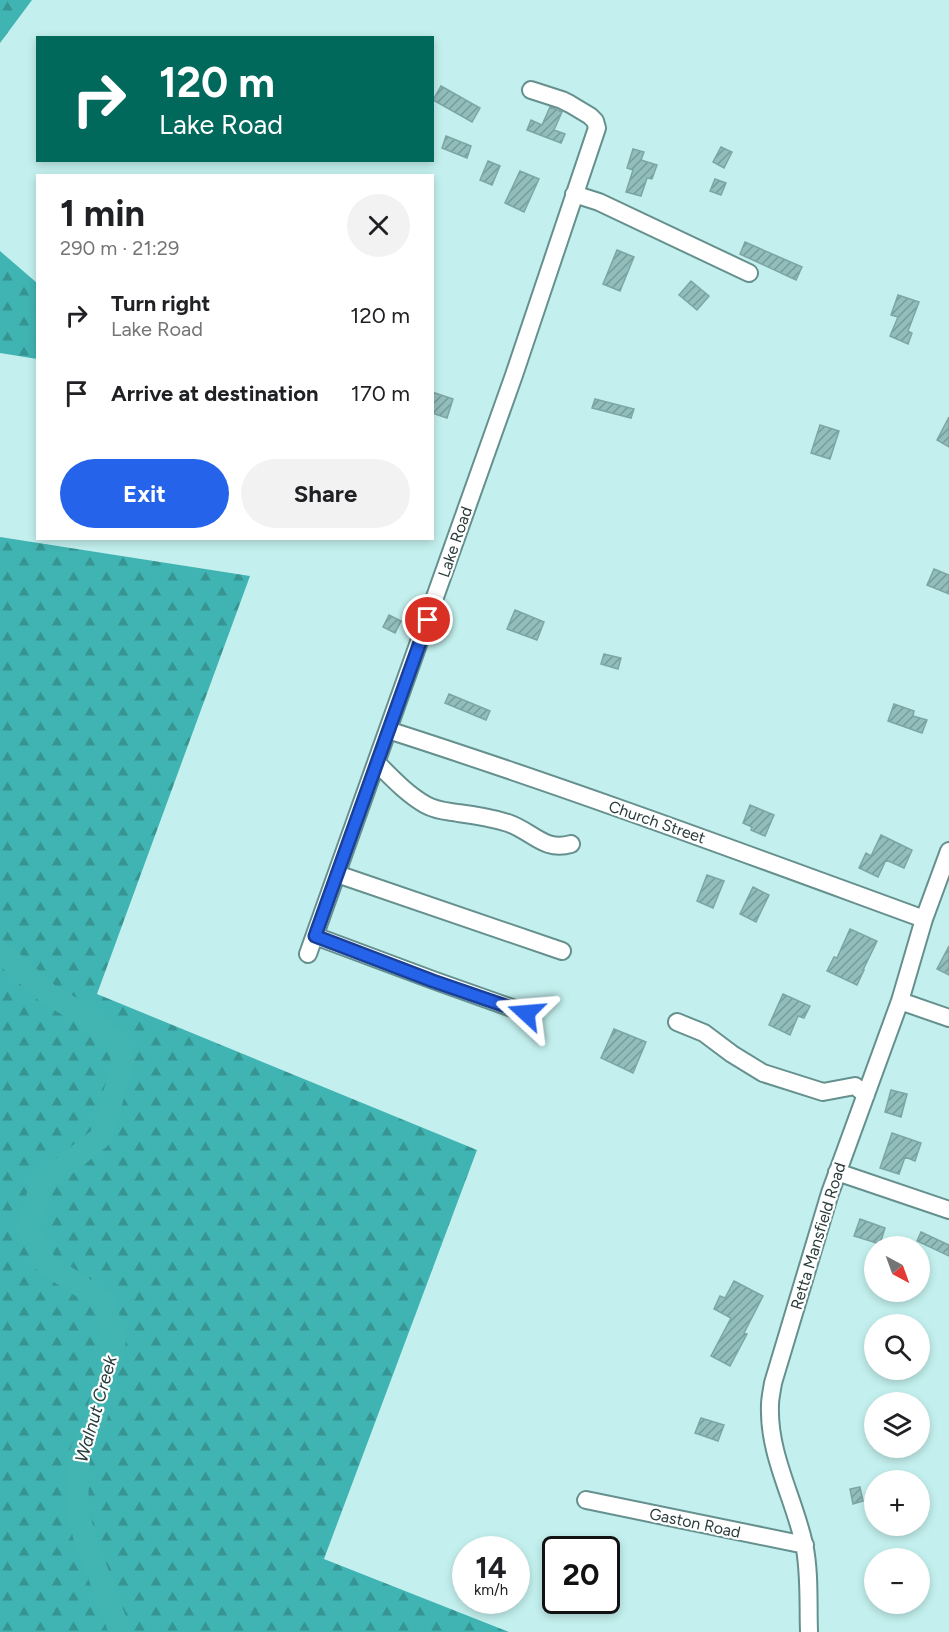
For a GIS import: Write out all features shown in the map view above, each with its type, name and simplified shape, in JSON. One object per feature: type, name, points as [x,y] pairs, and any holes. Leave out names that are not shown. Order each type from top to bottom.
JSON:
[{"type":"street","name":"Lake Road","points":[[308,954],[514,375],[597,128],[590,116],[570,104],[531,90]]},
{"type":"street","points":[[574,194],[599,202],[749,273]]},
{"type":"street","name":"Church Street","points":[[388,730],[694,835],[924,919]]},
{"type":"street","points":[[377,763],[401,787],[427,806],[441,811],[509,824],[548,845],[561,847],[571,844]]},
{"type":"street","name":"Retta Mansfield Road","points":[[809,1632],[805,1545],[777,1456],[771,1427],[770,1405],[773,1383],[830,1193],[900,1001],[924,919],[949,851]]},
{"type":"street","points":[[337,874],[562,951]]},
{"type":"street","points":[[315,936],[433,981],[526,1013]]},
{"type":"street","points":[[900,1001],[949,1018]]},
{"type":"street","points":[[677,1022],[704,1033],[763,1073],[823,1092],[855,1086],[866,1095]]},
{"type":"street","points":[[837,1172],[949,1210]]},
{"type":"street","name":"Gaston Road","points":[[586,1500],[805,1545]]},
{"type":"green space","points":[[0,0],[32,0],[0,43]]},
{"type":"green space","points":[[0,251],[36,282],[36,359],[0,353]]},
{"type":"green space","points":[[0,537],[250,576],[97,994],[477,1150],[324,1559],[452,1610],[452,1614],[463,1614],[509,1632],[0,1632]]},
{"type":"building","points":[[441,86],[480,108],[472,122],[434,101]]},
{"type":"building","points":[[550,107],[562,112],[554,130],[565,134],[561,143],[527,130],[531,120],[542,125]]},
{"type":"building","points":[[446,136],[471,146],[467,158],[442,148]]},
{"type":"building","points":[[721,147],[732,152],[724,168],[713,162]]},
{"type":"building","points":[[633,149],[644,152],[641,160],[657,165],[652,179],[647,178],[641,196],[626,192],[633,170],[627,168]]},
{"type":"building","points":[[488,161],[500,166],[492,185],[480,180]]},
{"type":"building","points":[[520,171],[539,179],[524,212],[505,203]]},
{"type":"building","points":[[715,179],[726,183],[721,195],[710,191]]},
{"type":"building","points":[[745,242],[802,267],[796,280],[740,254]]},
{"type":"building","points":[[617,250],[634,257],[620,291],[603,284]]},
{"type":"building","points":[[691,281],[709,296],[697,310],[679,295]]},
{"type":"building","points":[[898,295],[919,302],[908,331],[912,333],[908,344],[890,336],[898,317],[891,315]]},
{"type":"building","points":[[434,393],[453,399],[447,418],[434,414]]},
{"type":"building","points":[[595,399],[634,409],[631,418],[592,408]]},
{"type":"building","points":[[949,417],[949,447],[937,440]]},
{"type":"building","points":[[820,425],[839,431],[830,459],[811,453]]},
{"type":"building","points":[[934,569],[949,575],[949,594],[927,585]]},
{"type":"building","points":[[515,610],[544,622],[537,640],[507,629]]},
{"type":"building","points":[[389,615],[401,621],[395,633],[383,627]]},
{"type":"building","points":[[604,654],[621,658],[618,669],[601,664]]},
{"type":"building","points":[[449,694],[490,711],[486,720],[445,703]]},
{"type":"building","points":[[894,704],[914,711],[913,716],[927,720],[922,733],[888,721]]},
{"type":"building","points":[[750,805],[774,815],[765,836],[751,830],[752,827],[743,823]]},
{"type":"building","points":[[881,835],[912,850],[904,868],[886,860],[878,877],[859,868],[866,853],[871,856]]},
{"type":"building","points":[[707,875],[724,881],[713,908],[697,901]]},
{"type":"building","points":[[753,887],[769,895],[756,922],[740,914]]},
{"type":"building","points":[[850,929],[877,941],[857,985],[827,971],[834,957],[837,958]]},
{"type":"building","points":[[949,946],[949,975],[937,969]]},
{"type":"building","points":[[783,994],[810,1006],[804,1018],[798,1016],[790,1035],[769,1025]]},
{"type":"building","points":[[614,1029],[646,1042],[633,1073],[601,1058]]},
{"type":"building","points":[[891,1090],[907,1094],[901,1117],[885,1112]]},
{"type":"building","points":[[892,1133],[921,1143],[915,1161],[905,1157],[899,1174],[880,1168]]},
{"type":"building","points":[[860,1219],[885,1228],[882,1236],[864,1236],[864,1239],[854,1236]]},
{"type":"building","points":[[930,1236],[949,1245],[949,1256],[930,1247]]},
{"type":"building","points":[[734,1281],[763,1296],[730,1366],[711,1356],[731,1318],[714,1309],[720,1296],[725,1298]]},
{"type":"building","points":[[701,1418],[724,1425],[718,1441],[695,1433]]},
{"type":"building","points":[[860,1487],[863,1501],[853,1504],[850,1489]]},
{"type":"waterway","name":"Walnut Creek","points":[[0,951],[48,994],[83,1014],[118,1043],[123,1065],[100,1138],[41,1184],[28,1229],[46,1264],[104,1301],[115,1340],[96,1419],[79,1456],[77,1506],[84,1536],[120,1632]]},
{"type":"route","points":[[428,620],[315,936],[433,981],[526,1013]]}]
